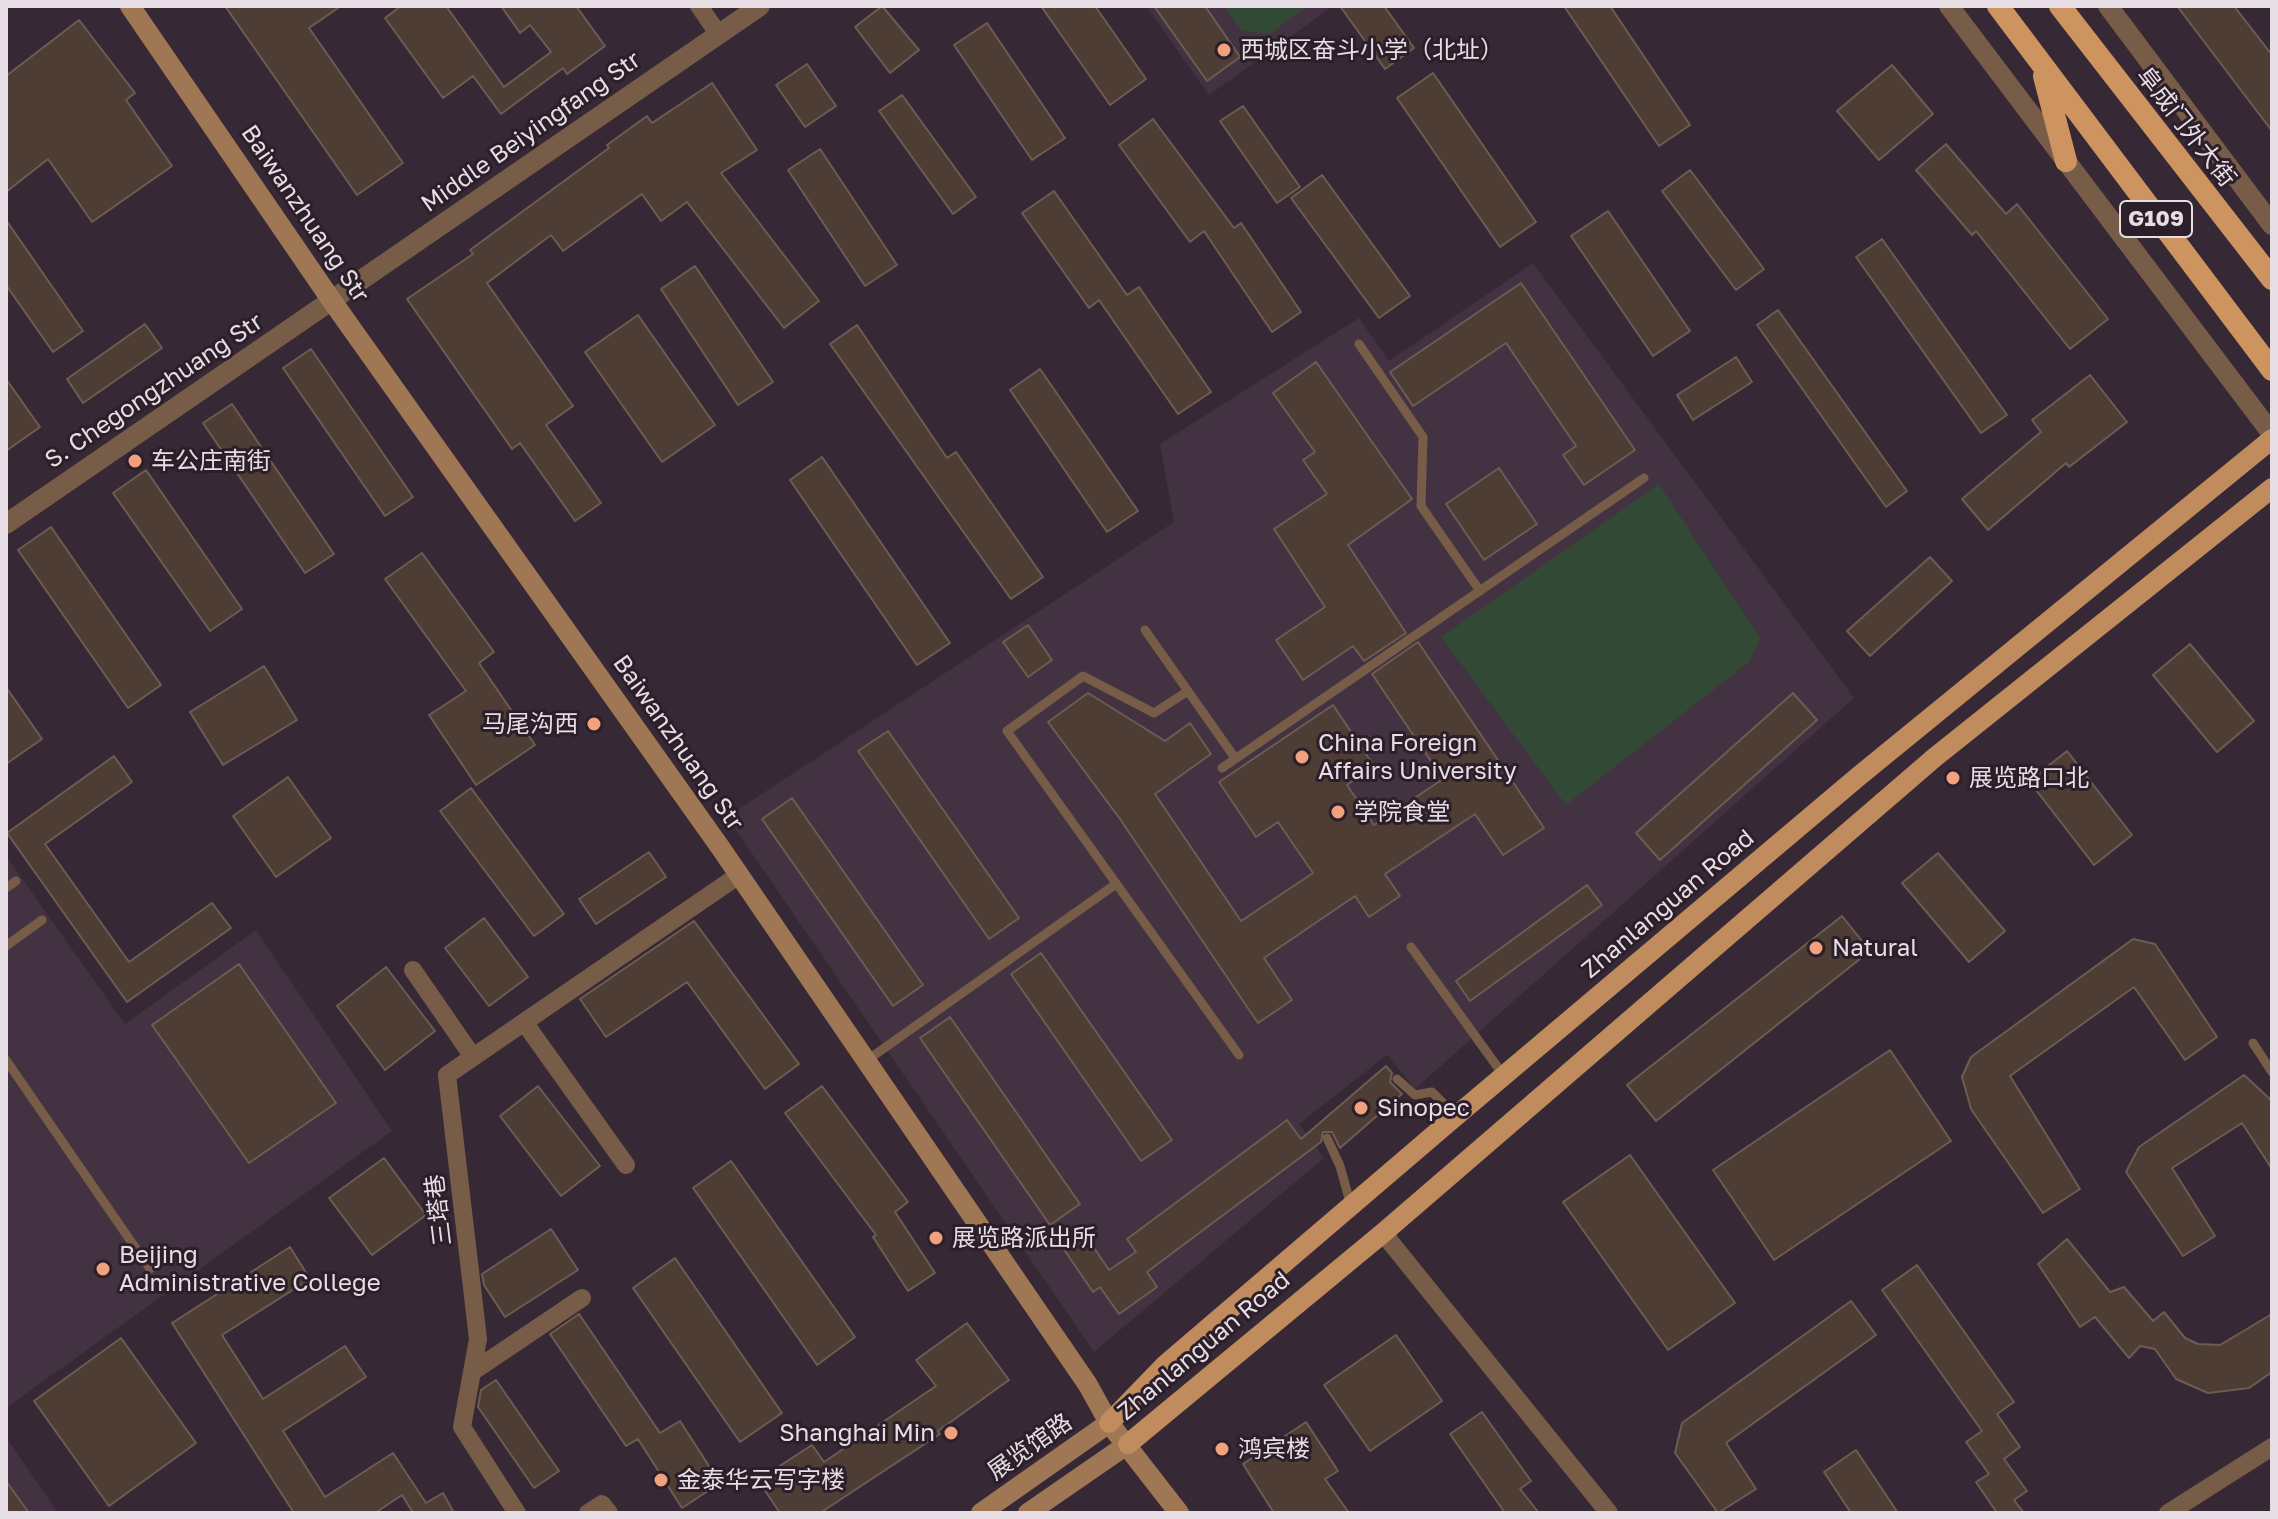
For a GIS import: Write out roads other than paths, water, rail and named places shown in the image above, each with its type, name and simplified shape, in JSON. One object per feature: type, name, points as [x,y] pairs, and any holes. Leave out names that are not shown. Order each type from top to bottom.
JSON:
[{"type":"highway","name":"G109","points":[[1998,6],[2272,370]]},
{"type":"highway","name":"阜成门外大街","points":[[2060,6],[2272,279]]},
{"type":"highway","points":[[2042,68],[2066,161]]},
{"type":"main road","name":"Baiwanzhuang Str","points":[[130,6],[332,301],[739,875],[1085,1380],[1109,1423],[1179,1513]]},
{"type":"main road","name":"Zhanlanguan Road","points":[[1109,1423],[1166,1364],[1456,1116],[1871,766],[2272,436]]},
{"type":"main road","name":"Zhanlanguan Road","points":[[1128,1444],[1383,1233],[1934,758],[2272,488]]},
{"type":"main road","name":"展览馆路","points":[[981,1513],[1109,1423]]},
{"type":"main road","points":[[1028,1513],[1128,1444]]},
{"type":"street","points":[[699,6],[719,35]]},
{"type":"street","name":"Middle Beiyingfang Str","points":[[332,301],[760,6]]},
{"type":"street","points":[[1949,6],[2272,436]]},
{"type":"street","points":[[2108,6],[2272,225]]},
{"type":"street","name":"S. Chegongzhuang Str","points":[[6,524],[332,301]]},
{"type":"street","name":"三塔巷","points":[[517,1513],[462,1427],[478,1339],[447,1075],[739,875]]},
{"type":"street","points":[[413,970],[473,1057]]},
{"type":"street","points":[[524,1022],[626,1165]]},
{"type":"street","points":[[1383,1233],[1609,1513]]},
{"type":"street","points":[[472,1372],[582,1298]]},
{"type":"street","points":[[2168,1513],[2272,1447]]},
{"type":"street","points":[[588,1513],[602,1504],[609,1513]]},
{"type":"lane","points":[[1359,344],[1423,437],[1421,506],[1480,591]]},
{"type":"lane","points":[[1222,768],[1644,478]]},
{"type":"lane","points":[[1145,630],[1235,758]]},
{"type":"lane","points":[[1188,691],[1154,713],[1083,676],[1007,731],[1239,1055]]},
{"type":"lane","points":[[6,888],[16,881]]},
{"type":"lane","points":[[866,1061],[1116,884]]},
{"type":"lane","points":[[6,946],[42,920]]},
{"type":"lane","points":[[1411,947],[1504,1076]]},
{"type":"lane","points":[[2253,1043],[2272,1072]]},
{"type":"lane","points":[[6,1060],[150,1269]]},
{"type":"lane","points":[[1397,1079],[1415,1095],[1432,1092],[1456,1116]]},
{"type":"lane","points":[[1327,1138],[1340,1166],[1351,1207]]},
{"type":"place","name":"西城区奋斗小学（北址）","points":[[1224,50]]},
{"type":"place","name":"车公庄南街","points":[[135,461]]},
{"type":"place","name":"马尾沟西","points":[[594,724]]},
{"type":"place","name":"China Foreign Affairs University","points":[[1302,757]]},
{"type":"place","name":"展览路口北","points":[[1953,778]]},
{"type":"place","name":"学院食堂","points":[[1338,812]]},
{"type":"place","name":"Natural","points":[[1816,948]]},
{"type":"place","name":"Sinopec","points":[[1361,1108]]},
{"type":"place","name":"展览路派出所","points":[[936,1238]]},
{"type":"place","name":"Beijing Administrative College","points":[[103,1269]]},
{"type":"place","name":"Shanghai Min","points":[[951,1433]]},
{"type":"place","name":"鸿宾楼","points":[[1222,1449]]},
{"type":"place","name":"金泰华云写字楼","points":[[661,1480]]}]
